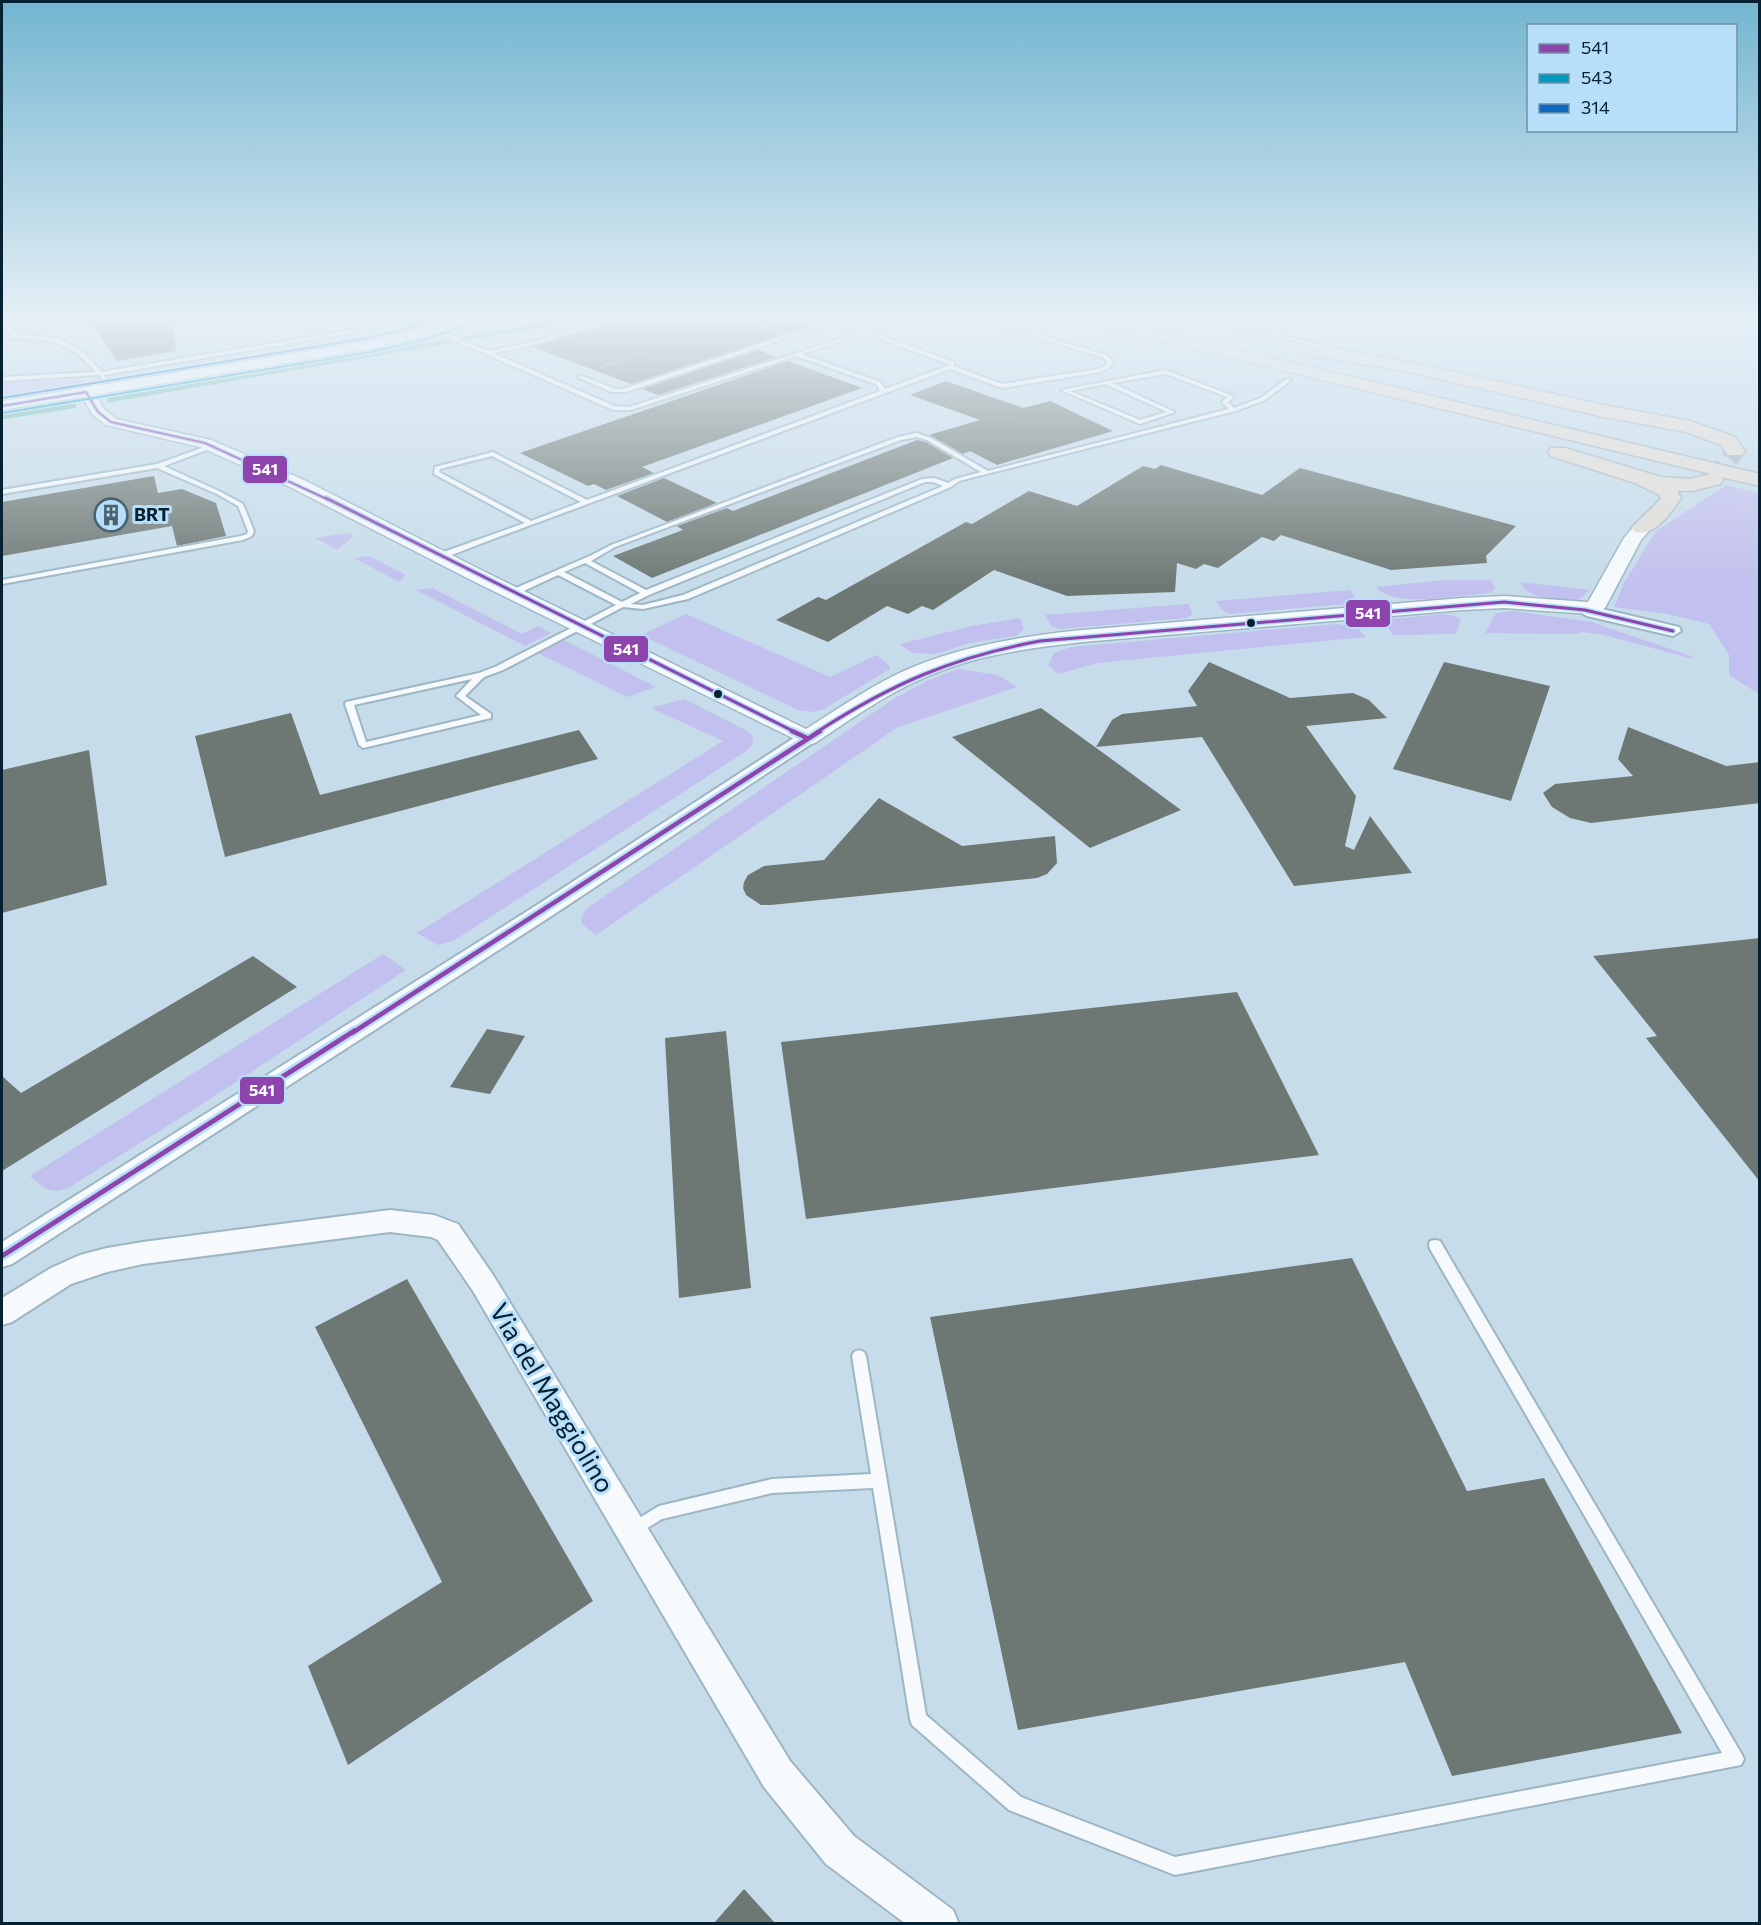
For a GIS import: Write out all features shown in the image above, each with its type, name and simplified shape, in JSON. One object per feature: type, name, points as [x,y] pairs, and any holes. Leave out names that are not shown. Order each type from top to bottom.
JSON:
[{"type":"highway","points":[[1401,410],[1511,439]]},
{"type":"highway","points":[[1463,410],[1760,480]]},
{"type":"highway","points":[[1521,410],[1760,467]]},
{"type":"highway","points":[[1599,410],[1690,427],[1728,441],[1735,451]]},
{"type":"highway","points":[[1543,448],[1626,473],[1682,485],[1713,480],[1693,497],[1643,527]]},
{"type":"highway","points":[[1626,473],[1660,487],[1671,498],[1665,507],[1643,527]]},
{"type":"street","points":[[97,410],[111,422],[189,438],[213,446],[317,493],[512,593],[807,738]]},
{"type":"street","points":[[1585,610],[1598,604],[1633,538],[1643,527]]},
{"type":"street","points":[[2,1256],[545,910],[807,738],[918,672],[971,654],[1014,645],[1462,603],[1504,602],[1585,610],[1673,631]]},
{"type":"street","name":"Via del Maggiolino","points":[[2,1313],[33,1292],[80,1268],[129,1255],[376,1222],[406,1222],[434,1226],[448,1232],[483,1283],[777,1774],[840,1850],[939,1923]]},
{"type":"lane","points":[[441,556],[833,410]]},
{"type":"lane","points":[[1111,410],[1140,422],[1172,412],[1167,410]]},
{"type":"lane","points":[[558,572],[621,606],[643,607],[685,597],[949,486],[957,480],[1233,410]]},
{"type":"lane","points":[[512,593],[586,561],[613,546],[900,438],[916,435],[929,440],[987,473]]},
{"type":"lane","points":[[2,492],[158,466],[213,446]]},
{"type":"lane","points":[[530,523],[436,473],[437,468],[493,454],[587,502]]},
{"type":"lane","points":[[2,582],[192,549],[250,535],[251,531],[241,505],[219,492],[158,466]]},
{"type":"lane","points":[[481,675],[460,696],[488,717],[363,745],[349,704],[481,675],[506,666],[525,653],[646,593],[924,480],[934,480],[949,486]]},
{"type":"lane","points":[[875,501],[891,509]]},
{"type":"lane","points":[[586,561],[646,593]]},
{"type":"lane","points":[[859,1356],[918,1719],[1015,1804],[1175,1866],[1735,1759],[1435,1245]]},
{"type":"lane","points":[[632,1531],[659,1513],[772,1486],[879,1481]]},
{"type":"path","points":[[1680,410],[1690,427]]},
{"type":"path","points":[[1738,410],[1760,417]]},
{"type":"path","points":[[1719,501],[1760,510]]},
{"type":"shaded area","points":[[1726,485],[1759,493],[1759,694],[1729,675],[1729,655],[1709,624],[1668,614],[1614,607],[1625,581],[1656,531]]},
{"type":"shaded area","points":[[348,533],[354,536],[337,550],[315,538]]},
{"type":"shaded area","points":[[369,556],[406,575],[399,582],[354,558]]},
{"type":"shaded area","points":[[1444,580],[1491,580],[1495,587],[1492,592],[1482,594],[1410,599],[1396,598],[1376,587]]},
{"type":"shaded area","points":[[1520,582],[1590,590],[1580,599],[1552,598],[1530,593]]},
{"type":"shaded area","points":[[432,588],[522,634],[538,626],[551,633],[525,646],[416,590]]},
{"type":"shaded area","points":[[1350,590],[1356,599],[1346,604],[1229,614],[1221,609],[1216,601]]},
{"type":"shaded area","points":[[1188,604],[1193,614],[1187,618],[1061,629],[1051,626],[1045,615]]},
{"type":"shaded area","points":[[1513,611],[1591,622],[1691,656],[1693,659],[1604,635],[1582,632],[1573,634],[1485,633],[1496,613]]},
{"type":"shaded area","points":[[686,614],[830,677],[877,655],[889,665],[890,669],[824,709],[814,712],[798,710],[641,635]]},
{"type":"shaded area","points":[[1445,614],[1461,620],[1455,634],[1394,635],[1384,624],[1389,619]]},
{"type":"shaded area","points":[[1020,618],[1024,629],[1016,636],[969,643],[936,654],[912,653],[900,644],[972,626]]},
{"type":"shaded area","points":[[1337,624],[1356,627],[1366,637],[1097,663],[1058,674],[1048,665],[1054,653],[1071,647]]},
{"type":"shaded area","points":[[563,641],[656,687],[627,697],[536,652]]},
{"type":"shaded area","points":[[958,669],[998,675],[1017,687],[898,727],[596,935],[582,924],[581,919],[586,909],[895,698],[929,680]]},
{"type":"shaded area","points":[[685,699],[747,731],[752,735],[753,744],[748,750],[455,940],[438,945],[417,933],[723,741],[651,708]]},
{"type":"shaded area","points":[[383,954],[406,970],[201,1105],[68,1188],[56,1191],[48,1189],[30,1176]]},
{"type":"building","points":[[646,410],[801,410],[642,467],[654,473],[606,490],[594,484],[588,486],[520,453]]},
{"type":"building","points":[[952,410],[1069,410],[1113,431],[997,465],[970,451],[963,454],[929,435],[980,420]]},
{"type":"building","points":[[917,440],[926,442],[953,458],[652,578],[613,556],[683,530],[677,526],[727,508],[733,511]]},
{"type":"building","points":[[1161,465],[1262,495],[1300,468],[1516,526],[1486,556],[1487,563],[1391,570],[1281,535],[1274,541],[1262,537],[1218,568],[1204,564],[1196,569],[1177,563],[1175,592],[1067,596],[994,570],[933,610],[922,606],[908,614],[887,606],[828,642],[776,620],[818,597],[826,600],[966,522],[972,524],[1029,491],[1077,506],[1143,466],[1155,469]]},
{"type":"building","name":"BRT","points":[[154,476],[158,493],[182,489],[216,503],[226,536],[177,546],[172,526],[2,556],[2,502]]},
{"type":"building","points":[[664,478],[717,503],[667,522],[617,496]]},
{"type":"building","points":[[1209,662],[1290,698],[1353,693],[1369,700],[1387,718],[1306,726],[1356,796],[1345,846],[1354,850],[1370,816],[1412,873],[1294,886],[1202,737],[1096,747],[1112,720],[1122,714],[1197,706],[1188,691]]},
{"type":"building","points":[[1444,662],[1550,686],[1511,801],[1393,769]]},
{"type":"building","points":[[1041,708],[1181,810],[1090,848],[952,737]]},
{"type":"building","points":[[291,713],[320,795],[579,730],[598,759],[225,857],[195,736]]},
{"type":"building","points":[[1628,727],[1726,766],[1760,762],[1760,803],[1591,823],[1570,818],[1552,807],[1543,793],[1555,784],[1633,776],[1618,759]]},
{"type":"building","points":[[89,750],[107,885],[2,913],[2,770]]},
{"type":"building","points":[[879,798],[962,846],[1055,836],[1057,863],[1047,874],[1037,878],[771,905],[761,905],[746,895],[743,888],[748,875],[764,866],[824,860]]},
{"type":"building","points":[[1760,938],[1760,1182],[1646,1038],[1657,1036],[1593,956]]},
{"type":"building","points":[[253,956],[297,987],[2,1171],[2,1076],[21,1093]]},
{"type":"building","points":[[1237,992],[1319,1155],[806,1219],[781,1042]]},
{"type":"building","points":[[487,1029],[525,1036],[490,1094],[450,1087]]},
{"type":"building","points":[[726,1031],[751,1288],[679,1298],[665,1038]]},
{"type":"building","points":[[1352,1258],[1467,1491],[1544,1478],[1682,1733],[1452,1776],[1405,1662],[1018,1730],[930,1317]]},
{"type":"building","points":[[407,1279],[593,1601],[348,1765],[308,1666],[442,1582],[315,1327]]},
{"type":"building","points":[[744,1889],[775,1923],[714,1923]]},
{"type":"waterway","points":[[2,417],[49,410]]},
{"type":"tunnel","points":[[1713,480],[1735,451]]},
{"type":"transit line","name":"543","points":[[3,413],[22,410]]},
{"type":"transit line","name":"541","points":[[97,410],[111,422],[205,443],[298,484],[476,575],[807,738]]},
{"type":"transit line","name":"541","points":[[2,1256],[545,910],[856,707],[900,683],[945,665],[991,651],[1040,641],[1504,602],[1585,610],[1673,631]]},
{"type":"place","name":"BRT","points":[[111,515]]}]
